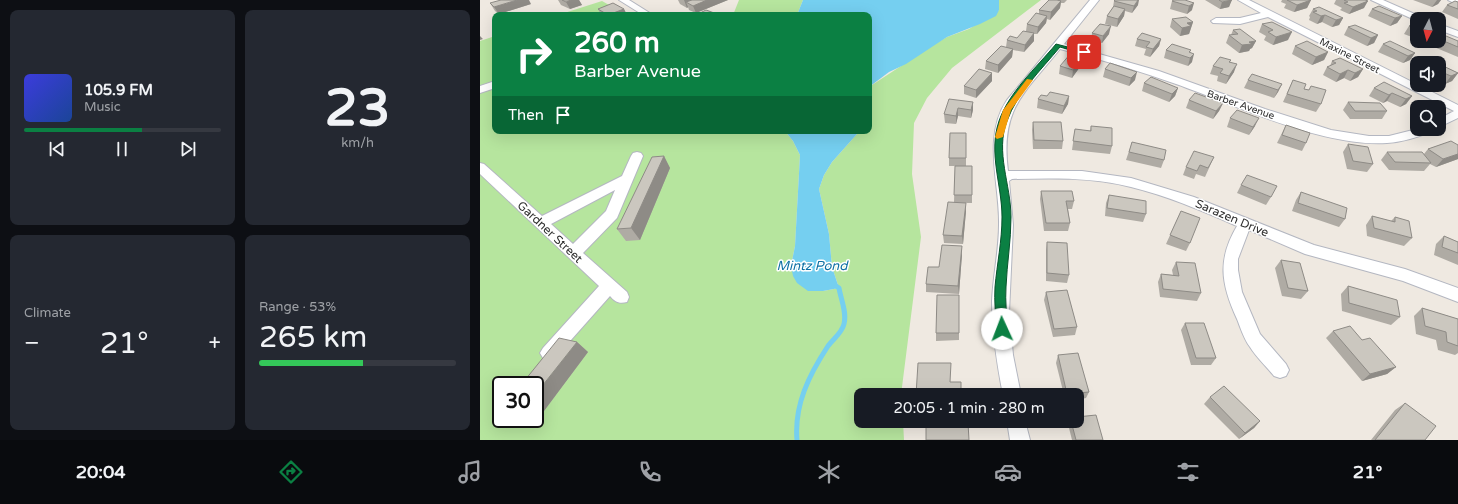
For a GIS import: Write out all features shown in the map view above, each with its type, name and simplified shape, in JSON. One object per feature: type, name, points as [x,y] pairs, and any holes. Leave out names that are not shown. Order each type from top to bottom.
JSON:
[{"type":"street","points":[[623,0],[644,12]]},
{"type":"street","points":[[1011,388],[1002,329],[1000,287],[1005,249],[1006,216],[999,160],[999,140],[1007,110],[1011,102],[1095,0]]},
{"type":"street","name":"Maxine Street","points":[[1242,0],[1458,109]]},
{"type":"street","points":[[1375,0],[1410,14]]},
{"type":"street","points":[[1452,0],[1458,2]]},
{"type":"street","points":[[1216,21],[1240,21],[1268,14]]},
{"type":"street","points":[[1446,29],[1458,34]]},
{"type":"street","name":"Barber Avenue","points":[[1058,45],[1139,68],[1225,100],[1330,134],[1362,139],[1384,139],[1410,136]]},
{"type":"street","points":[[480,90],[492,85]]},
{"type":"street","points":[[1446,120],[1458,114]]},
{"type":"street","points":[[574,253],[612,214],[637,156]]},
{"type":"street","name":"Gardner Street","points":[[480,167],[615,292],[546,356]]},
{"type":"street","name":"Sarazen Drive","points":[[1002,179],[1010,176],[1058,174],[1107,178],[1163,191],[1310,250],[1405,275],[1458,295]]},
{"type":"street","points":[[541,223],[627,179]]},
{"type":"street","points":[[1245,224],[1235,240],[1230,259],[1233,288],[1238,304],[1256,342],[1280,370]]},
{"type":"street","points":[[1017,428],[1020,440]]},
{"type":"green space","points":[[739,0],[803,0],[798,12],[734,12]]},
{"type":"green space","points":[[999,0],[1041,0],[952,68],[927,98],[914,123],[912,174],[921,237],[902,388],[854,388],[854,428],[903,428],[904,440],[480,440],[480,41],[492,37],[492,134],[787,134],[793,141],[800,155],[795,246],[791,266],[823,291],[839,288],[832,267],[829,234],[819,189],[824,175],[832,162],[857,134],[872,134],[872,85],[947,37],[969,29],[999,10]]},
{"type":"green space","points":[[602,1],[622,12],[567,12]]},
{"type":"water","points":[[803,0],[999,0],[999,10],[996,16],[947,37],[906,64],[889,72],[872,85],[872,12],[798,12]]},
{"type":"water","name":"Mintz Pond","points":[[787,134],[857,134],[832,162],[824,175],[819,189],[829,234],[832,267],[839,288],[823,291],[808,291],[797,283],[793,276],[791,266],[795,246],[800,155],[793,141]]},
{"type":"building","points":[[501,0],[517,0],[494,7],[490,3]]},
{"type":"building","points":[[692,0],[707,0],[693,6],[686,2]]},
{"type":"building","points":[[1049,0],[1061,1],[1051,12],[1039,10]]},
{"type":"building","points":[[1138,0],[1134,6],[1114,1]]},
{"type":"building","points":[[1185,0],[1194,3],[1189,6],[1172,1]]},
{"type":"building","points":[[1219,0],[1232,0],[1222,2]]},
{"type":"building","points":[[1287,0],[1311,0],[1297,5]]},
{"type":"building","points":[[1344,0],[1368,1],[1353,7],[1344,3],[1348,2]]},
{"type":"building","points":[[1455,1],[1458,2],[1458,9],[1447,5]]},
{"type":"building","points":[[613,3],[624,9],[616,12],[603,12],[598,9]]},
{"type":"building","points":[[1114,6],[1125,9],[1118,19],[1107,16]]},
{"type":"building","points":[[1379,6],[1402,16],[1395,18],[1372,9]]},
{"type":"building","points":[[1319,7],[1343,18],[1336,20],[1313,12],[1317,11],[1313,9]]},
{"type":"building","points":[[1036,13],[1047,16],[1038,27],[1027,24]]},
{"type":"building","points":[[1186,17],[1193,22],[1187,23],[1191,26],[1182,28],[1172,19]]},
{"type":"building","points":[[1272,22],[1292,32],[1276,37],[1268,32],[1273,30],[1262,24]]},
{"type":"building","points":[[1100,24],[1111,26],[1103,36],[1092,33]]},
{"type":"building","points":[[1355,25],[1378,35],[1371,38],[1348,27]]},
{"type":"building","points":[[1240,29],[1256,41],[1249,42],[1252,44],[1242,45],[1229,35],[1238,34],[1233,30]]},
{"type":"building","points":[[1023,31],[1034,33],[1025,45],[1007,40],[1010,36],[1017,38]]},
{"type":"building","points":[[1142,33],[1161,39],[1153,49],[1146,47],[1150,42],[1137,39]]},
{"type":"building","points":[[1446,36],[1458,41],[1458,47],[1446,42]]},
{"type":"building","points":[[1307,41],[1328,52],[1316,57],[1295,46]]},
{"type":"building","points":[[1390,41],[1415,53],[1408,56],[1383,44]]},
{"type":"building","points":[[1172,44],[1191,50],[1189,52],[1194,54],[1190,58],[1166,50]]},
{"type":"building","points":[[1001,46],[1013,49],[998,65],[986,61]]},
{"type":"building","points":[[1071,53],[1083,57],[1073,70],[1060,66]]},
{"type":"building","points":[[1220,57],[1231,60],[1229,62],[1237,64],[1229,76],[1220,73],[1223,69],[1213,66]]},
{"type":"building","points":[[1340,58],[1363,69],[1355,73],[1348,70],[1340,74],[1327,67],[1336,63],[1332,61]]},
{"type":"building","points":[[1110,63],[1137,72],[1131,78],[1105,69]]},
{"type":"building","points":[[1446,67],[1458,73],[1451,76],[1446,74]]},
{"type":"building","points":[[979,69],[992,73],[976,90],[964,86]]},
{"type":"building","points":[[1252,74],[1282,84],[1278,90],[1248,80]]},
{"type":"building","points":[[1151,77],[1178,88],[1172,94],[1144,83]]},
{"type":"building","points":[[1293,80],[1306,84],[1304,89],[1309,90],[1311,86],[1326,90],[1321,104],[1287,94]]},
{"type":"building","points":[[1384,82],[1412,96],[1406,99],[1392,93],[1389,95],[1374,88]]},
{"type":"building","points":[[1050,92],[1069,96],[1064,106],[1038,99],[1041,95],[1047,96]]},
{"type":"building","points":[[1195,93],[1223,103],[1216,111],[1189,100]]},
{"type":"building","points":[[949,99],[973,102],[971,110],[958,108],[956,116],[944,114]]},
{"type":"building","points":[[1348,102],[1380,103],[1387,111],[1355,111]]},
{"type":"building","points":[[1237,110],[1259,118],[1253,127],[1230,118]]},
{"type":"building","points":[[1033,122],[1061,122],[1063,141],[1034,140]]},
{"type":"building","points":[[1286,125],[1310,133],[1306,143],[1282,135]]},
{"type":"building","points":[[1091,126],[1112,128],[1112,146],[1073,141],[1075,129],[1091,131]]},
{"type":"building","points":[[950,133],[966,133],[966,158],[949,158]]},
{"type":"building","points":[[1451,141],[1458,145],[1458,154],[1443,159],[1428,149]]},
{"type":"building","points":[[1132,142],[1166,150],[1164,160],[1129,152]]},
{"type":"building","points":[[1348,144],[1368,147],[1373,164],[1353,161]]},
{"type":"building","points":[[1194,151],[1214,157],[1208,168],[1200,165],[1197,171],[1186,167]]},
{"type":"building","points":[[1387,152],[1422,152],[1431,163],[1395,162]]},
{"type":"building","points":[[664,156],[631,228],[617,229],[652,157]]},
{"type":"building","points":[[955,166],[972,166],[972,195],[954,195]]},
{"type":"building","points":[[1247,175],[1277,186],[1271,197],[1241,185]]},
{"type":"building","points":[[1041,191],[1072,191],[1074,201],[1066,201],[1070,223],[1046,223]]},
{"type":"building","points":[[1301,192],[1347,208],[1345,219],[1298,203]]},
{"type":"building","points":[[1109,195],[1146,201],[1146,214],[1107,208]]},
{"type":"building","points":[[948,202],[966,203],[962,236],[943,235]]},
{"type":"building","points":[[1181,211],[1200,218],[1190,243],[1170,235]]},
{"type":"building","points":[[1372,216],[1395,222],[1395,217],[1409,221],[1412,238],[1374,228]]},
{"type":"building","points":[[1444,236],[1458,242],[1458,253],[1442,247]]},
{"type":"building","points":[[1047,242],[1067,243],[1069,275],[1047,273]]},
{"type":"building","points":[[942,245],[962,246],[958,286],[926,284],[928,267],[939,267]]},
{"type":"building","points":[[1281,260],[1300,263],[1308,291],[1288,288]]},
{"type":"building","points":[[1176,262],[1195,263],[1201,293],[1163,289],[1161,274],[1179,276]]},
{"type":"building","points":[[1348,286],[1397,300],[1400,317],[1349,303]]},
{"type":"building","points":[[1067,290],[1077,327],[1054,329],[1046,292]]},
{"type":"building","points":[[937,295],[959,295],[959,333],[936,333]]},
{"type":"building","points":[[1422,308],[1458,319],[1458,346],[1447,342],[1446,332],[1425,326]]},
{"type":"building","points":[[1185,323],[1204,323],[1216,358],[1196,358]]},
{"type":"building","points":[[1350,326],[1362,340],[1370,338],[1396,367],[1370,374],[1333,331]]},
{"type":"building","points":[[559,338],[577,342],[544,384],[544,376],[528,376]]},
{"type":"building","points":[[1078,353],[1089,392],[1084,392],[1084,388],[1066,388],[1058,355]]},
{"type":"building","points":[[918,363],[951,363],[950,382],[961,382],[961,388],[916,388]]},
{"type":"building","points":[[1224,386],[1260,421],[1245,433],[1210,397]]},
{"type":"building","points":[[1405,403],[1436,426],[1425,440],[1375,440]]},
{"type":"building","points":[[1096,415],[1103,440],[1076,440],[1073,428],[1084,428],[1084,416]]},
{"type":"building","points":[[926,428],[968,428],[969,440],[926,440]]},
{"type":"waterway","points":[[797,440],[798,415],[804,391],[821,357],[844,324],[845,315],[839,288],[836,286]]},
{"type":"slow traffic","points":[[999,137],[1002,122],[1011,102],[1029,80]]},
{"type":"route","points":[[1002,329],[1000,287],[1005,249],[1006,216],[1005,192],[999,160],[999,140],[1002,122],[1011,102],[1058,45],[1084,52]]}]
